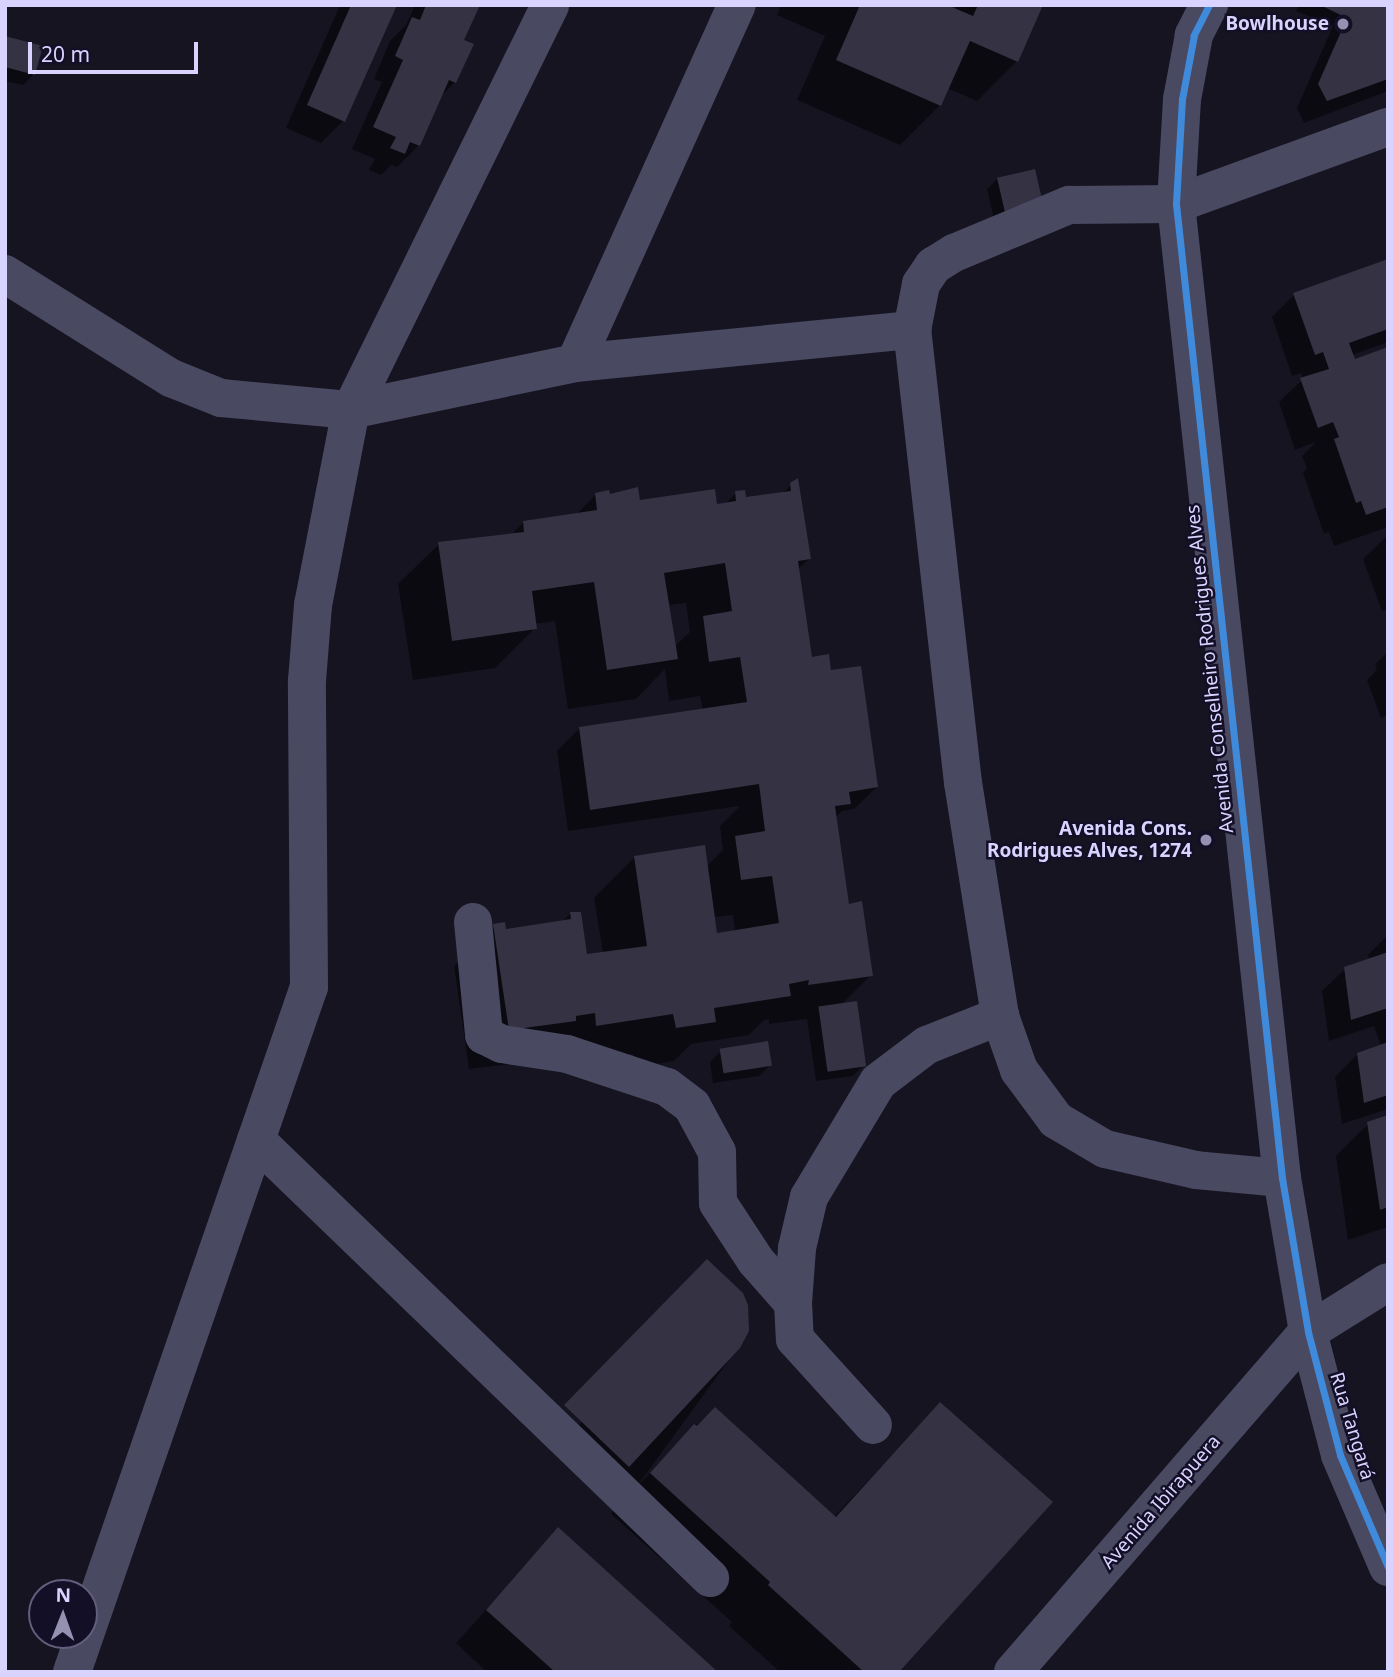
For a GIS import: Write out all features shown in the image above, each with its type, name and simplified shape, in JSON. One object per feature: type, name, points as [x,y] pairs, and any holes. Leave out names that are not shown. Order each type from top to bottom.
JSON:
[{"type":"street","points":[[72,1672],[309,988],[309,656],[313,605],[351,410],[550,5]]},
{"type":"street","points":[[575,363],[737,5]]},
{"type":"street","name":"Avenida Conselheiro Rodrigues Alves","points":[[1209,5],[1194,35],[1182,99],[1175,204],[1282,1178],[1308,1332]]},
{"type":"street","points":[[1282,1178],[1196,1170],[1105,1149],[1056,1120],[1019,1070],[1000,1016],[963,783],[912,330],[921,284],[933,266],[954,253],[1069,205],[1175,204],[1388,127]]},
{"type":"street","points":[[5,274],[171,378],[221,398],[351,410],[575,363],[912,330]]},
{"type":"street","points":[[473,922],[484,1035],[502,1044],[567,1054],[667,1087],[692,1106],[717,1152],[718,1203],[756,1261],[793,1303]]},
{"type":"street","points":[[873,1425],[795,1339],[793,1303],[797,1248],[809,1197],[878,1082],[927,1045],[1000,1016]]},
{"type":"street","points":[[256,1140],[710,1578]]},
{"type":"street","name":"Avenida Ibirapuera","points":[[1013,1672],[1308,1332],[1388,1282]]},
{"type":"street","name":"Rua Tangará","points":[[1308,1332],[1340,1455],[1388,1567]]},
{"type":"building","points":[[351,5],[397,5],[345,122],[307,105]]},
{"type":"building","points":[[426,5],[480,5],[464,40],[474,44],[456,83],[449,80],[420,146],[410,142],[405,154],[390,148],[396,137],[373,127],[403,60],[395,56],[412,17],[420,20]]},
{"type":"building","points":[[860,5],[947,5],[973,16],[978,5],[1043,5],[1018,62],[970,41],[941,106],[836,60]]},
{"type":"building","points":[[1320,5],[1388,5],[1388,79],[1327,101],[1318,84],[1347,18]]},
{"type":"building","points":[[5,36],[43,46],[35,75],[5,67]]},
{"type":"building","points":[[1035,169],[1043,205],[1005,214],[997,178]]},
{"type":"building","points":[[1388,259],[1388,329],[1349,343],[1355,359],[1388,347],[1388,507],[1366,515],[1361,501],[1356,503],[1334,439],[1339,437],[1333,422],[1318,428],[1300,378],[1329,369],[1323,352],[1315,355],[1293,293]]},
{"type":"building","points":[[798,478],[811,559],[798,561],[812,657],[829,654],[831,670],[861,666],[878,787],[849,792],[851,804],[835,806],[849,904],[862,901],[873,976],[808,985],[809,980],[789,984],[791,996],[714,1008],[716,1022],[676,1028],[673,1014],[596,1026],[595,1013],[576,1016],[576,1021],[509,1030],[493,924],[505,922],[506,929],[571,919],[570,912],[581,912],[587,954],[647,946],[634,856],[705,845],[717,933],[779,923],[772,876],[741,880],[735,836],[765,831],[759,784],[590,810],[579,727],[747,702],[740,657],[709,662],[703,616],[732,611],[725,563],[664,573],[678,659],[607,670],[594,582],[532,591],[537,629],[452,641],[438,542],[524,532],[523,521],[597,510],[595,493],[609,490],[610,494],[638,487],[640,500],[715,489],[717,504],[736,501],[735,491],[745,490],[746,497],[791,491],[790,483]]},
{"type":"building","points":[[1388,952],[1388,1008],[1351,1020],[1344,967]]},
{"type":"building","points":[[857,1001],[866,1066],[828,1072],[818,1006]]},
{"type":"building","points":[[768,1041],[772,1066],[724,1073],[720,1049]]},
{"type":"building","points":[[1388,1042],[1388,1095],[1364,1103],[1357,1053]]},
{"type":"building","points":[[1388,1115],[1388,1207],[1380,1210],[1367,1122]]},
{"type":"building","points":[[707,1259],[743,1293],[748,1305],[749,1331],[740,1348],[629,1467],[564,1405]]},
{"type":"building","points":[[940,1402],[1053,1502],[899,1672],[864,1672],[650,1473],[694,1424],[697,1426],[715,1407],[836,1517]]},
{"type":"building","points":[[558,1527],[718,1672],[555,1672],[486,1610]]},
{"type":"cycle path","points":[[1209,5],[1194,35],[1182,99],[1176,204],[1282,1178],[1308,1332],[1340,1455],[1388,1567]]},
{"type":"place","name":"Bowlhouse","points":[[1343,24]]},
{"type":"place","name":"Avenida Cons. Rodrigues Alves, 1274","points":[[1206,840]]}]
